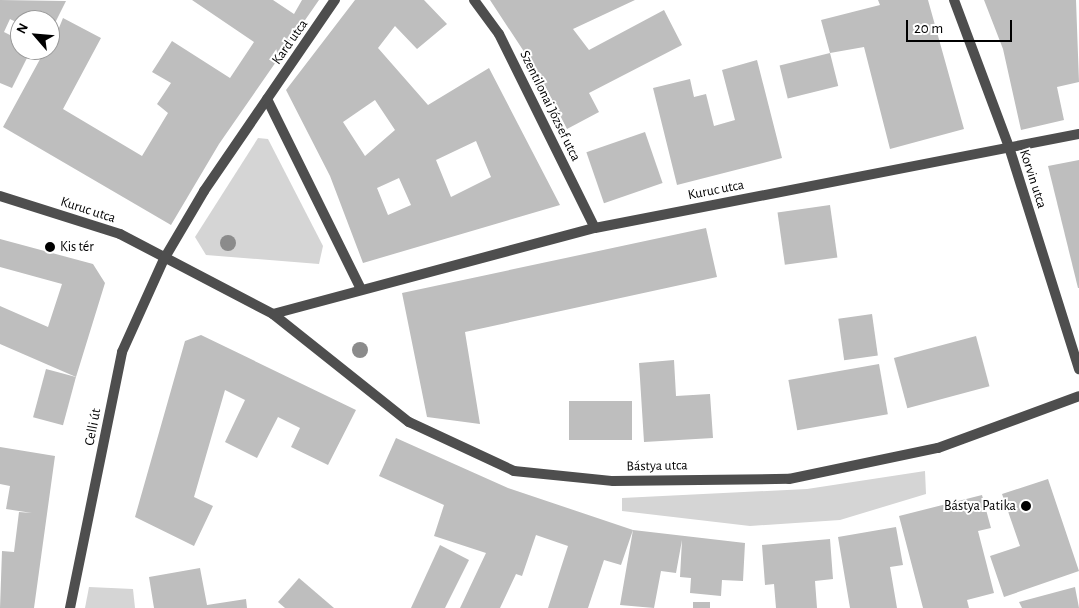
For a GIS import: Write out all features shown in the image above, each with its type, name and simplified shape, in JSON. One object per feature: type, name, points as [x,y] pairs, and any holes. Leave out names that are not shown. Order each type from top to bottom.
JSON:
[{"type":"street","name":"Kard utca","points":[[267,99],[335,0]]},
{"type":"street","name":"Szentilonai József utca","points":[[474,0],[499,34],[595,228]]},
{"type":"street","name":"Korvin utca","points":[[954,0],[1008,147],[1079,369]]},
{"type":"street","points":[[267,99],[360,287],[273,314],[164,259],[267,99]]},
{"type":"street","name":"Kuruc utca","points":[[360,287],[595,228],[1079,134]]},
{"type":"street","name":"Kuruc utca","points":[[0,196],[120,234],[164,259]]},
{"type":"street","name":"Celli út","points":[[70,608],[122,352],[164,259]]},
{"type":"street","name":"Bástya utca","points":[[273,314],[409,422],[514,471],[613,481],[789,479],[938,448],[1079,396]]},
{"type":"shaded area","points":[[258,138],[268,139],[323,246],[319,264],[206,255],[195,237]]},
{"type":"shaded area","points":[[925,471],[926,494],[840,520],[750,526],[622,511],[622,498],[807,489]]},
{"type":"shaded area","points":[[89,587],[133,589],[135,608],[85,608]]},
{"type":"building","points":[[0,0],[66,1],[60,13],[60,10],[10,10],[10,19],[4,32],[10,35],[10,60],[26,60],[12,88],[0,83]]},
{"type":"building","points":[[192,0],[273,0],[294,14],[302,0],[319,0],[219,144],[171,225],[3,127],[40,60],[60,60],[60,25],[63,18],[101,38],[63,109],[142,156],[168,113],[157,104],[171,83],[152,72],[172,41],[230,78],[254,42]]},
{"type":"building","points":[[355,0],[424,0],[447,24],[417,49],[395,26],[378,48],[428,105],[489,68],[560,205],[363,263],[330,176],[286,90]],"holes":[[[375,100],[395,130],[365,156],[343,122]],[[476,141],[491,177],[451,197],[436,160]],[[399,178],[411,205],[388,215],[377,188]]]},
{"type":"building","points":[[490,0],[635,0],[573,29],[589,50],[664,10],[682,45],[589,93],[599,112],[567,129],[540,76]]},
{"type":"building","points":[[878,0],[928,0],[964,129],[890,149],[864,47],[830,53],[821,20],[880,5]]},
{"type":"building","points":[[984,0],[1076,0],[1079,82],[1057,87],[1064,120],[1021,130],[1003,49]]},
{"type":"building","points":[[830,53],[838,86],[788,99],[780,66]]},
{"type":"building","points":[[757,60],[782,158],[677,185],[653,88],[690,79],[694,97],[706,94],[714,126],[735,120],[722,70]]},
{"type":"building","points":[[645,132],[663,183],[604,203],[586,152]]},
{"type":"building","points":[[1079,160],[1079,288],[1078,288],[1048,166]]},
{"type":"building","points":[[830,205],[837,257],[785,265],[778,212]]},
{"type":"building","points":[[706,228],[717,277],[465,332],[480,424],[427,417],[402,293]]},
{"type":"building","points":[[0,239],[93,264],[105,283],[76,377],[0,344],[0,306],[48,327],[62,284],[0,267]]},
{"type":"building","points":[[872,314],[878,356],[844,360],[838,319]]},
{"type":"building","points":[[201,335],[356,410],[328,465],[291,447],[300,428],[278,417],[257,458],[225,442],[245,400],[225,390],[194,497],[213,506],[194,546],[135,517],[185,341]]},
{"type":"building","points":[[976,336],[989,386],[907,408],[894,358]]},
{"type":"building","points":[[674,360],[676,396],[710,394],[713,438],[644,442],[639,363]]},
{"type":"building","points":[[879,364],[888,414],[797,430],[788,380]]},
{"type":"building","points":[[46,369],[76,377],[63,425],[33,417]]},
{"type":"building","points":[[569,401],[632,401],[632,440],[569,440]]},
{"type":"building","points":[[396,438],[508,488],[633,530],[621,565],[604,560],[588,608],[548,608],[568,546],[536,535],[522,576],[516,574],[500,608],[460,608],[486,553],[434,536],[444,505],[379,476]]},
{"type":"building","points":[[0,447],[55,456],[34,608],[0,608],[2,551],[14,552],[19,512],[32,513],[6,509],[10,486],[0,484]]},
{"type":"building","points":[[1048,479],[1079,571],[1004,597],[990,556],[1020,546],[1002,494]]},
{"type":"building","points":[[982,495],[991,528],[978,531],[994,593],[967,600],[969,608],[923,608],[899,516]]},
{"type":"building","points":[[896,527],[903,565],[890,567],[897,608],[850,608],[838,537]]},
{"type":"building","points":[[633,530],[745,543],[743,581],[722,580],[721,596],[690,593],[691,578],[680,577],[682,540],[676,573],[661,571],[654,608],[620,605]]},
{"type":"building","points":[[830,539],[833,579],[815,581],[817,608],[776,608],[774,584],[765,585],[762,545]]},
{"type":"building","points":[[440,545],[469,560],[445,608],[411,608]]},
{"type":"building","points":[[200,568],[207,605],[246,599],[247,608],[154,608],[149,577]]},
{"type":"building","points":[[299,578],[334,608],[285,608],[278,602]]},
{"type":"building","points":[[1075,587],[1079,608],[1022,608],[1019,602]]},
{"type":"building","points":[[693,602],[710,602],[710,608],[693,608]]},
{"type":"place","name":"Kis tér","points":[[50,247]]},
{"type":"place","name":"Bástya Patika","points":[[1026,506]]}]
